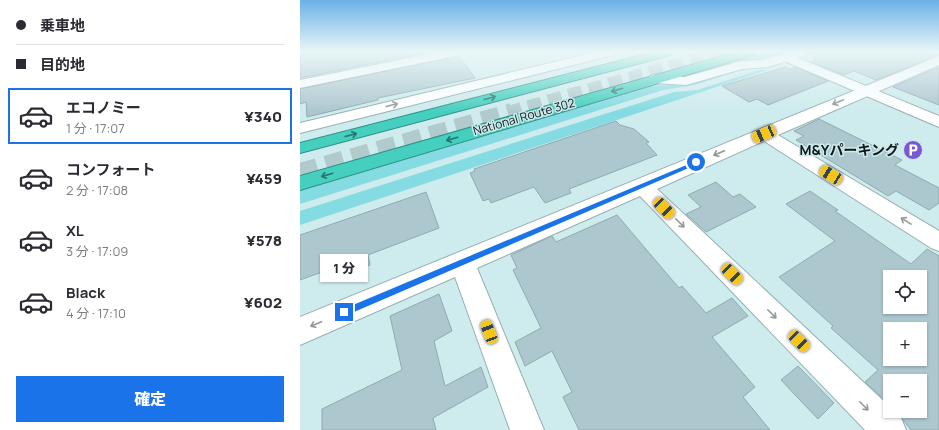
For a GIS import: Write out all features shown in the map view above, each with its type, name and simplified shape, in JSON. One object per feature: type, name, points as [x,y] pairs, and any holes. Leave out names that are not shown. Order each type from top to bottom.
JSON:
[{"type":"highway","name":"National Route 302","points":[[300,148],[590,72]]},
{"type":"highway","name":"National Route 302","points":[[300,183],[679,72]]},
{"type":"street","points":[[300,84],[358,72]]},
{"type":"street","points":[[300,128],[527,72]]},
{"type":"street","points":[[655,79],[686,81],[717,72]]},
{"type":"street","points":[[823,72],[939,122]]},
{"type":"street","points":[[300,331],[910,72]]},
{"type":"street","points":[[764,134],[939,242]]},
{"type":"street","points":[[642,186],[889,430]]},
{"type":"street","points":[[462,262],[527,430]]},
{"type":"shaded area","points":[[694,72],[715,72],[688,78],[685,77],[687,74]]},
{"type":"shaded area","points":[[723,72],[735,72],[695,85],[663,90],[300,204],[300,190],[646,87],[684,84]]},
{"type":"shaded area","points":[[753,72],[762,72],[300,225],[300,211],[674,92],[697,90]]},
{"type":"building","points":[[300,72],[329,72],[300,78]]},
{"type":"building","points":[[382,72],[471,72],[475,78],[378,98],[378,100],[307,117],[306,102],[300,104],[300,89]]},
{"type":"building","points":[[768,72],[807,72],[828,81],[768,105],[757,99],[749,102],[722,86]]},
{"type":"building","points":[[837,72],[851,72],[844,75]]},
{"type":"building","points":[[857,72],[896,72],[876,80]]},
{"type":"building","points":[[927,72],[939,72],[939,105],[893,87]]},
{"type":"building","points":[[819,119],[902,160],[895,165],[939,188],[939,203],[929,210],[896,191],[888,196],[796,140],[804,136],[794,131]]},
{"type":"building","points":[[616,121],[620,125],[634,129],[649,142],[646,143],[657,155],[569,189],[571,193],[545,203],[534,187],[491,203],[489,199],[483,201],[470,173],[475,171],[474,169]]},
{"type":"building","points":[[716,182],[733,197],[740,194],[756,207],[706,232],[686,214],[701,207],[688,195]]},
{"type":"building","points":[[810,191],[838,210],[835,211],[911,264],[927,249],[939,256],[939,430],[911,430],[902,418],[927,418],[927,374],[883,374],[883,399],[865,382],[878,370],[831,328],[833,326],[779,277],[835,241],[786,204]]},
{"type":"building","points":[[426,192],[439,228],[368,255],[370,265],[345,274],[344,264],[300,280],[300,235]]},
{"type":"building","points":[[617,215],[679,288],[682,286],[706,313],[732,298],[748,316],[712,337],[755,387],[743,397],[770,430],[579,430],[563,397],[572,392],[552,351],[525,366],[515,342],[541,328],[513,270],[517,268],[511,255],[552,236],[556,242]]},
{"type":"building","points":[[439,294],[452,331],[434,341],[445,386],[481,367],[488,387],[433,418],[436,430],[322,430],[322,409],[402,370],[390,316]]},
{"type":"building","points":[[798,366],[834,403],[818,419],[781,380]]},
{"type":"tunnel","points":[[508,113],[653,72]]},
{"type":"tunnel","points":[[300,172],[512,112]]},
{"type":"place","name":"M&Yパーキング","points":[[913,150]]},
{"type":"route","points":[[344,312],[696,162]]}]
